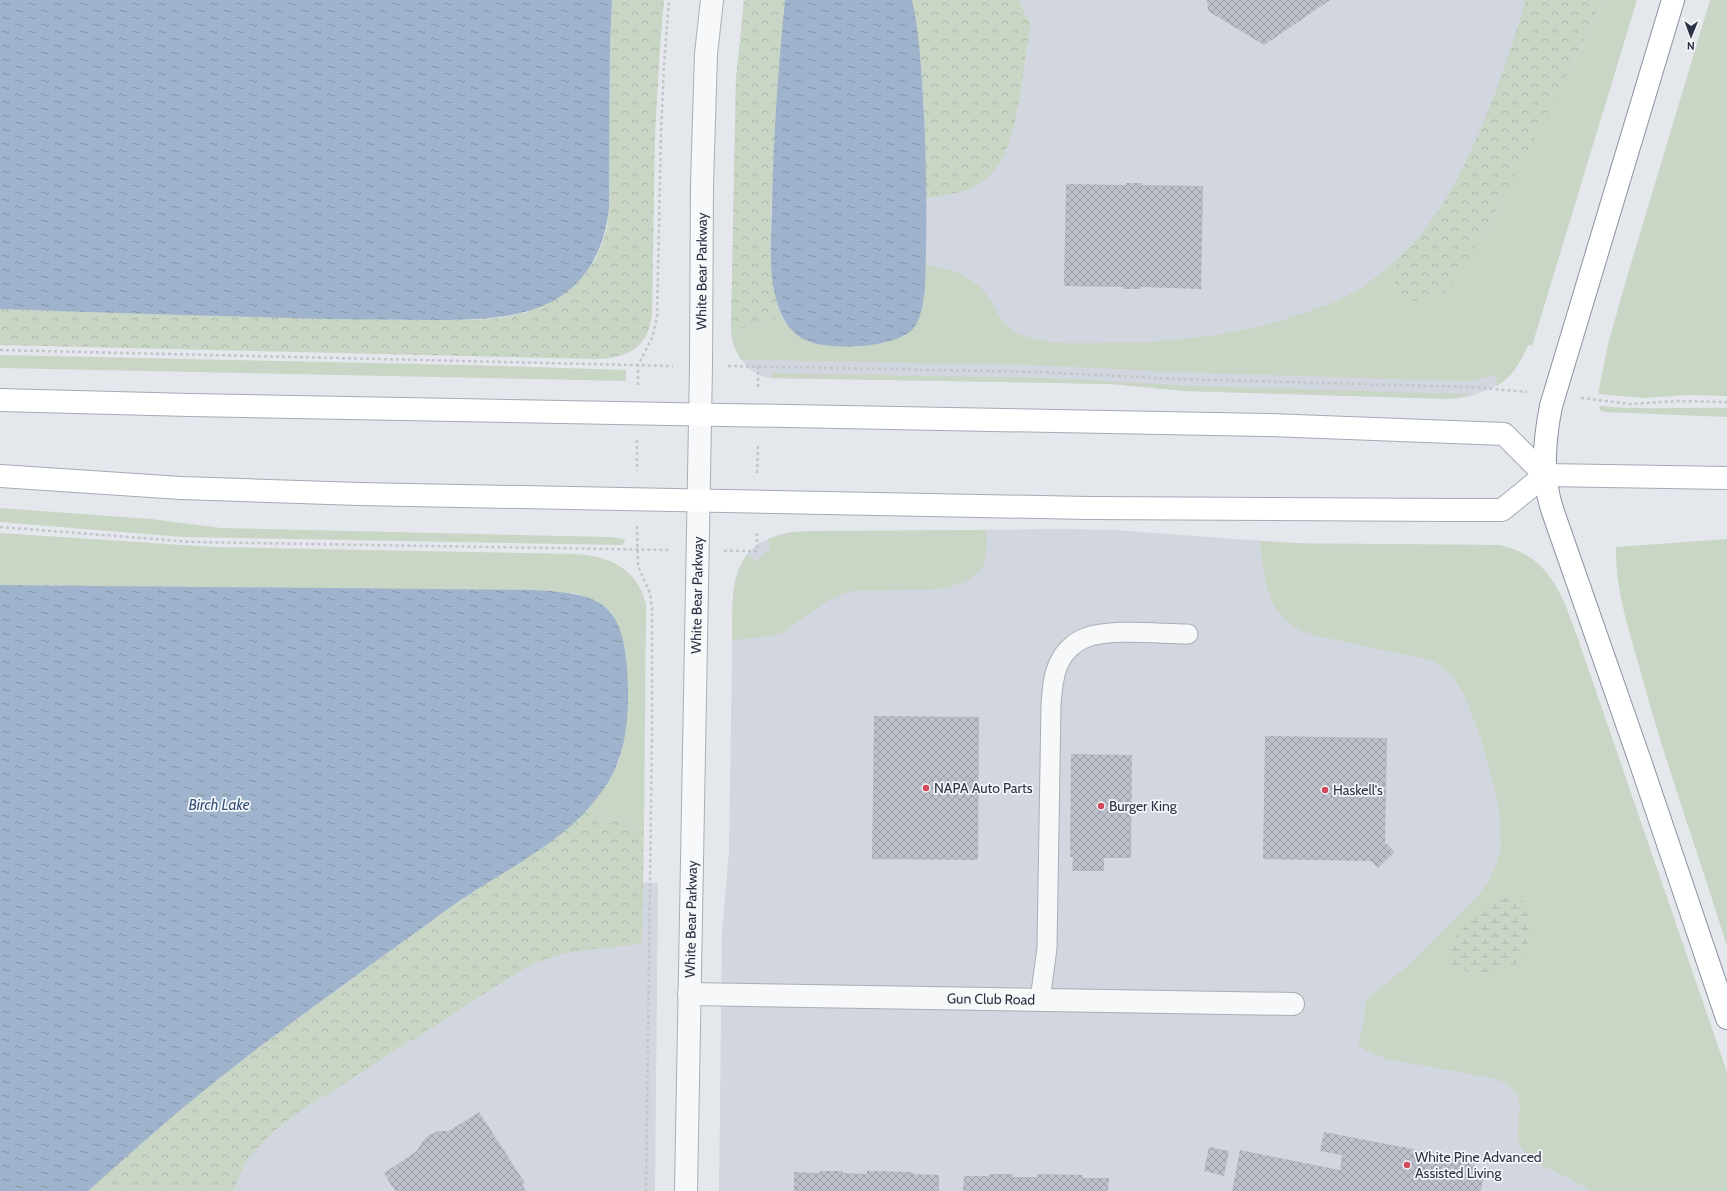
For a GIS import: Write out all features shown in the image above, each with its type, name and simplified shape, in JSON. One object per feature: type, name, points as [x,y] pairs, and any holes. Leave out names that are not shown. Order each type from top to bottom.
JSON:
[{"type":"main road","points":[[1673,0],[1554,395],[1546,435],[1545,475],[1547,493],[1553,512],[1687,897],[1727,1018]]},
{"type":"main road","points":[[0,400],[190,405],[1267,425],[1504,434],[1545,475]]},
{"type":"main road","points":[[0,476],[244,491],[1089,508],[1502,510],[1545,475],[1727,478]]},
{"type":"street","name":"White Bear Parkway","points":[[686,1191],[701,366],[703,132],[706,54],[712,0]]},
{"type":"street","name":"Gun Club Road","points":[[689,994],[1293,1004]]},
{"type":"lane","points":[[1040,1000],[1047,948],[1051,705],[1054,681],[1059,663],[1070,648],[1077,642],[1091,636],[1118,633],[1188,634]]},
{"type":"path","points":[[0,350],[1038,372],[1177,379],[1472,387],[1631,404],[1683,401],[1727,402]]},
{"type":"path","points":[[757,551],[758,366]]},
{"type":"path","points":[[0,528],[193,542],[637,550]]},
{"type":"path","points":[[646,1191],[649,958]]},
{"type":"shaded area","points":[[744,0],[1568,0],[1524,354],[1515,370],[1503,382],[1471,396],[1454,399],[1185,391],[1111,384],[769,378],[757,374],[747,367],[736,351],[732,340],[731,327],[736,79]]},
{"type":"shaded area","points":[[1063,529],[1115,530],[1290,543],[1494,545],[1708,1191],[719,1191],[722,933],[729,851],[733,593],[739,568],[747,554],[758,544],[778,535],[792,532]]},
{"type":"shaded area","points":[[387,878],[658,883],[655,1191],[43,1191]]},
{"type":"green space","points":[[612,0],[664,0],[655,134],[652,314],[650,326],[641,343],[627,353],[596,359],[0,345],[0,309],[401,320],[474,320],[500,318],[527,312],[585,274],[596,258],[607,228],[609,209],[610,47]]},
{"type":"green space","points":[[744,0],[785,0],[777,101],[770,240],[773,279],[781,316],[759,324],[731,331],[736,79]]},
{"type":"green space","points":[[912,0],[1019,0],[1031,24],[1018,108],[1006,150],[997,167],[984,180],[971,188],[956,193],[926,198],[924,99]]},
{"type":"green space","points":[[1526,0],[1603,0],[1535,137],[1461,271],[1449,288],[1440,296],[1422,302],[1406,298],[1396,287],[1395,278],[1398,263],[1402,255],[1419,237],[1436,214],[1464,167],[1494,96]]},
{"type":"green space","points":[[1603,0],[1637,0],[1532,346],[1528,345],[1516,368],[1508,378],[1497,386],[1494,375],[1470,381],[1457,381],[1175,372],[1033,365],[741,360],[734,346],[731,331],[759,324],[781,316],[788,327],[834,346],[852,346],[884,342],[925,289],[925,265],[952,271],[976,283],[988,297],[1000,318],[1012,330],[1039,340],[1060,343],[1131,343],[1209,336],[1260,326],[1331,303],[1359,289],[1405,252],[1396,267],[1483,235],[1576,57]]},
{"type":"green space","points":[[1710,0],[1727,0],[1727,396],[1688,395],[1645,398],[1598,394],[1608,344],[1627,277]]},
{"type":"green space","points":[[0,355],[469,365],[626,370],[626,381],[0,368]]},
{"type":"green space","points":[[771,373],[1046,378],[1194,386],[1467,394],[1467,396],[1449,399],[1185,391],[1111,384],[771,378]]},
{"type":"green space","points":[[1599,406],[1647,408],[1727,408],[1727,417],[1605,412],[1600,410]]},
{"type":"green space","points":[[0,508],[151,519],[221,528],[608,537],[625,539],[623,545],[182,537],[0,522]]},
{"type":"green space","points":[[987,530],[986,558],[984,564],[980,571],[965,582],[941,589],[852,591],[827,601],[784,632],[771,636],[732,640],[733,596],[741,565],[747,554],[756,561],[771,548],[768,539],[770,538],[792,532],[811,531]]},
{"type":"green space","points":[[0,533],[213,547],[575,554],[587,555],[610,561],[620,566],[636,581],[646,604],[644,828],[606,817],[587,809],[610,779],[618,764],[622,748],[627,712],[627,667],[611,612],[601,604],[588,598],[573,593],[0,585]]},
{"type":"green space","points":[[1727,539],[1727,946],[1670,771],[1649,701],[1620,593],[1616,563],[1616,547]]},
{"type":"green space","points":[[1260,541],[1312,544],[1500,545],[1517,550],[1531,558],[1551,579],[1566,606],[1577,636],[1727,1072],[1727,1191],[1592,1191],[1534,1161],[1524,1151],[1519,1140],[1518,1130],[1519,1101],[1516,1092],[1508,1085],[1493,1078],[1387,1059],[1371,1053],[1358,1045],[1364,1023],[1366,1000],[1407,967],[1476,898],[1488,882],[1498,860],[1501,848],[1499,809],[1481,739],[1466,699],[1452,675],[1431,660],[1318,636],[1301,630],[1288,622],[1272,601],[1267,588]]},
{"type":"green space","points":[[587,809],[606,817],[644,828],[642,944],[567,954],[538,962],[525,968],[289,1119],[269,1136],[251,1155],[244,1165],[233,1191],[88,1191],[170,1118],[288,1026],[441,914],[553,839]]},
{"type":"green space","points":[[1514,896],[1521,899],[1526,905],[1529,920],[1527,947],[1519,961],[1510,967],[1483,972],[1469,972],[1457,968],[1449,962],[1447,952],[1454,938],[1490,902],[1496,899]]},
{"type":"water","points":[[0,0],[612,0],[610,47],[609,209],[607,224],[598,252],[583,276],[574,286],[549,303],[520,313],[489,318],[442,320],[326,319],[0,309]]},
{"type":"water","points":[[785,0],[912,0],[919,48],[924,121],[926,193],[925,289],[922,310],[916,325],[904,335],[892,340],[878,344],[847,347],[818,344],[808,341],[797,335],[789,327],[785,322],[778,305],[771,271],[771,247],[778,79]]},
{"type":"water","name":"Birch Lake","points":[[0,585],[535,590],[586,597],[598,602],[608,610],[616,621],[622,637],[626,657],[628,704],[622,751],[610,779],[595,801],[556,838],[445,911],[257,1049],[182,1108],[88,1191],[0,1191]]},
{"type":"building","points":[[1207,0],[1330,0],[1264,45],[1208,11]]},
{"type":"building","points":[[1126,183],[1143,183],[1142,185],[1203,186],[1201,289],[1141,287],[1141,289],[1123,289],[1123,287],[1064,286],[1066,184],[1126,185]]},
{"type":"building","name":"NAPA Auto Parts","points":[[874,716],[979,717],[978,860],[872,859]]},
{"type":"building","name":"Haskell's","points":[[1265,736],[1387,738],[1385,842],[1395,852],[1378,868],[1371,861],[1263,859]]},
{"type":"building","name":"Burger King","points":[[1071,754],[1132,755],[1131,858],[1104,858],[1104,871],[1072,871],[1073,857],[1070,857]]},
{"type":"building","points":[[479,1112],[525,1183],[522,1185],[526,1191],[395,1191],[384,1173],[417,1151],[422,1142],[429,1135],[439,1131],[449,1131]]},
{"type":"building","name":"White Pine Advanced Assisted Living","points":[[1324,1132],[1475,1161],[1473,1172],[1484,1175],[1481,1191],[1232,1191],[1240,1150],[1340,1170],[1342,1155],[1320,1151]]},
{"type":"building","points":[[1209,1147],[1229,1151],[1224,1176],[1204,1171]]},
{"type":"building","points":[[820,1171],[843,1171],[843,1173],[867,1174],[867,1171],[913,1172],[913,1174],[939,1175],[939,1191],[794,1191],[794,1172],[820,1173]]},
{"type":"building","points":[[989,1174],[1013,1174],[1013,1177],[1037,1177],[1037,1174],[1083,1175],[1083,1178],[1109,1178],[1108,1191],[963,1191],[964,1176],[989,1176]]},
{"type":"place","name":"NAPA Auto Parts","points":[[926,788]]},
{"type":"place","name":"Haskell's","points":[[1325,790]]},
{"type":"place","name":"Burger King","points":[[1101,806]]},
{"type":"place","name":"White Pine Advanced Assisted Living","points":[[1407,1165]]}]
